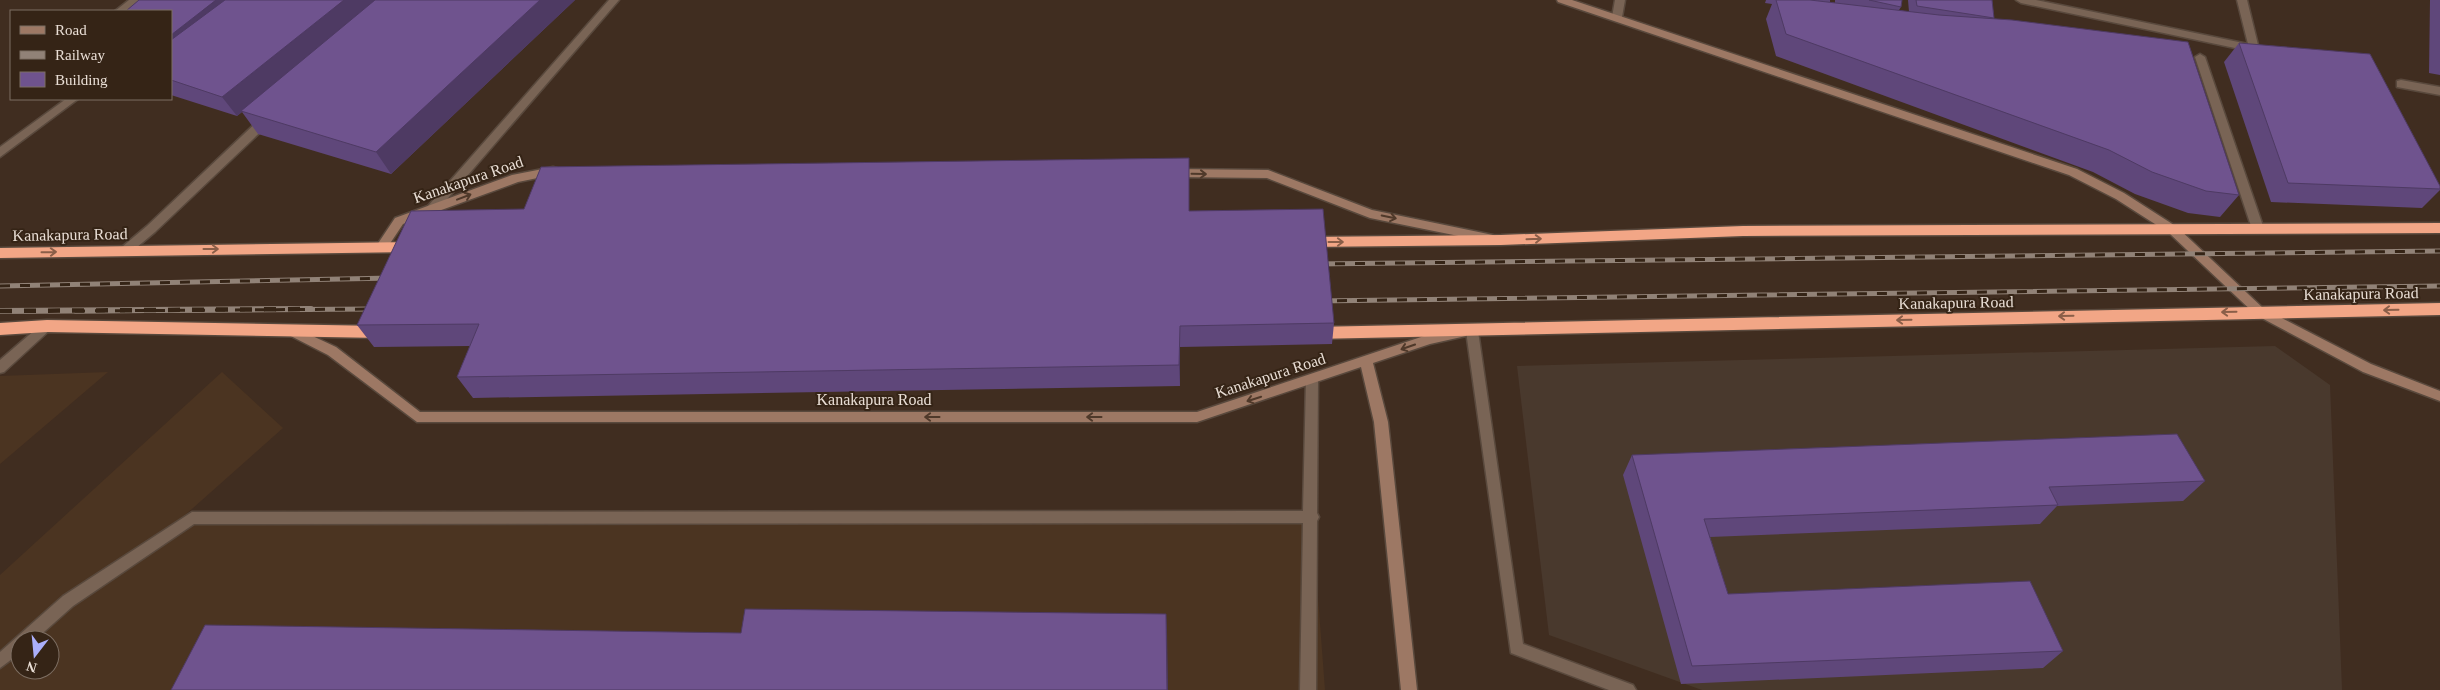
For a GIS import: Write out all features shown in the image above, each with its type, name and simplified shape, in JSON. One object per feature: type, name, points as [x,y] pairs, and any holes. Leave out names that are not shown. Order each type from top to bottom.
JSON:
[{"type":"highway","points":[[1293,242],[1501,240],[1744,231],[2440,228]]},
{"type":"highway","name":"Kanakapura Road","points":[[0,253],[430,247]]},
{"type":"highway","name":"Kanakapura Road","points":[[1296,334],[2440,309]]},
{"type":"highway","name":"Kanakapura Road","points":[[0,329],[47,326],[399,332]]},
{"type":"street","points":[[121,10],[136,0]]},
{"type":"street","points":[[432,209],[614,0]]},
{"type":"street","points":[[1562,0],[2072,172],[2120,196],[2173,230],[2260,312],[2368,368],[2440,396]]},
{"type":"street","points":[[1617,17],[1620,0]]},
{"type":"street","points":[[2021,0],[2254,49],[2242,0]]},
{"type":"street","points":[[2200,57],[2258,229]]},
{"type":"street","points":[[2401,84],[2440,91]]},
{"type":"street","points":[[0,154],[72,100]]},
{"type":"street","points":[[126,250],[151,229],[272,113]]},
{"type":"street","name":"Kanakapura Road","points":[[381,248],[399,221],[516,178],[563,169]]},
{"type":"street","points":[[1159,173],[1268,174],[1370,214],[1501,240]]},
{"type":"street","points":[[0,368],[47,326]]},
{"type":"street","name":"Kanakapura Road","points":[[289,330],[332,351],[417,416],[1197,417],[1430,339],[1472,331]]},
{"type":"street","points":[[1472,331],[1516,648],[1628,690]]},
{"type":"street","points":[[1366,362],[1381,422],[1409,690]]},
{"type":"street","points":[[1308,690],[1312,517],[1312,380]]},
{"type":"street","points":[[35,630],[68,601],[192,518],[1312,517]]},
{"type":"street","points":[[0,662],[10,653]]},
{"type":"shaded area","points":[[2275,346],[2330,385],[2342,690],[1702,690],[1549,635],[1517,366]]},
{"type":"shaded area","points":[[108,372],[0,464],[0,376]]},
{"type":"shaded area","points":[[222,372],[283,428],[184,516],[191,518],[1312,517],[1325,690],[0,690],[0,575]]},
{"type":"building","points":[[139,0],[216,0],[172,34],[172,10],[127,10]]},
{"type":"building","points":[[225,0],[344,0],[222,97],[172,80],[172,39]]},
{"type":"building","points":[[375,0],[540,0],[376,152],[241,111]]},
{"type":"building","points":[[1776,0],[1810,0],[1939,15],[2012,20],[2188,42],[2239,195],[2206,191],[2152,172],[2109,150],[1786,34]]},
{"type":"building","points":[[1869,0],[1902,0],[1901,7]]},
{"type":"building","points":[[1916,0],[1992,0],[1994,18],[1917,6]]},
{"type":"building","points":[[2239,43],[2370,54],[2440,189],[2288,183]]},
{"type":"building","points":[[1189,158],[1189,211],[1323,209],[1334,323],[1180,326],[1179,365],[457,377],[479,324],[357,325],[411,211],[524,209],[541,167]]},
{"type":"building","points":[[2177,434],[2205,481],[2049,487],[2058,505],[1704,519],[1728,594],[2030,581],[2063,651],[1692,666],[1632,455]]},
{"type":"building","points":[[745,609],[1166,614],[1167,690],[171,690],[205,625],[741,633]]},
{"type":"railway","points":[[1315,264],[2440,251]]},
{"type":"railway","points":[[0,286],[392,278]]},
{"type":"railway","points":[[1317,301],[2440,286]]},
{"type":"railway","points":[[0,311],[311,309]]},
{"type":"railway","points":[[75,311],[377,309]]}]
